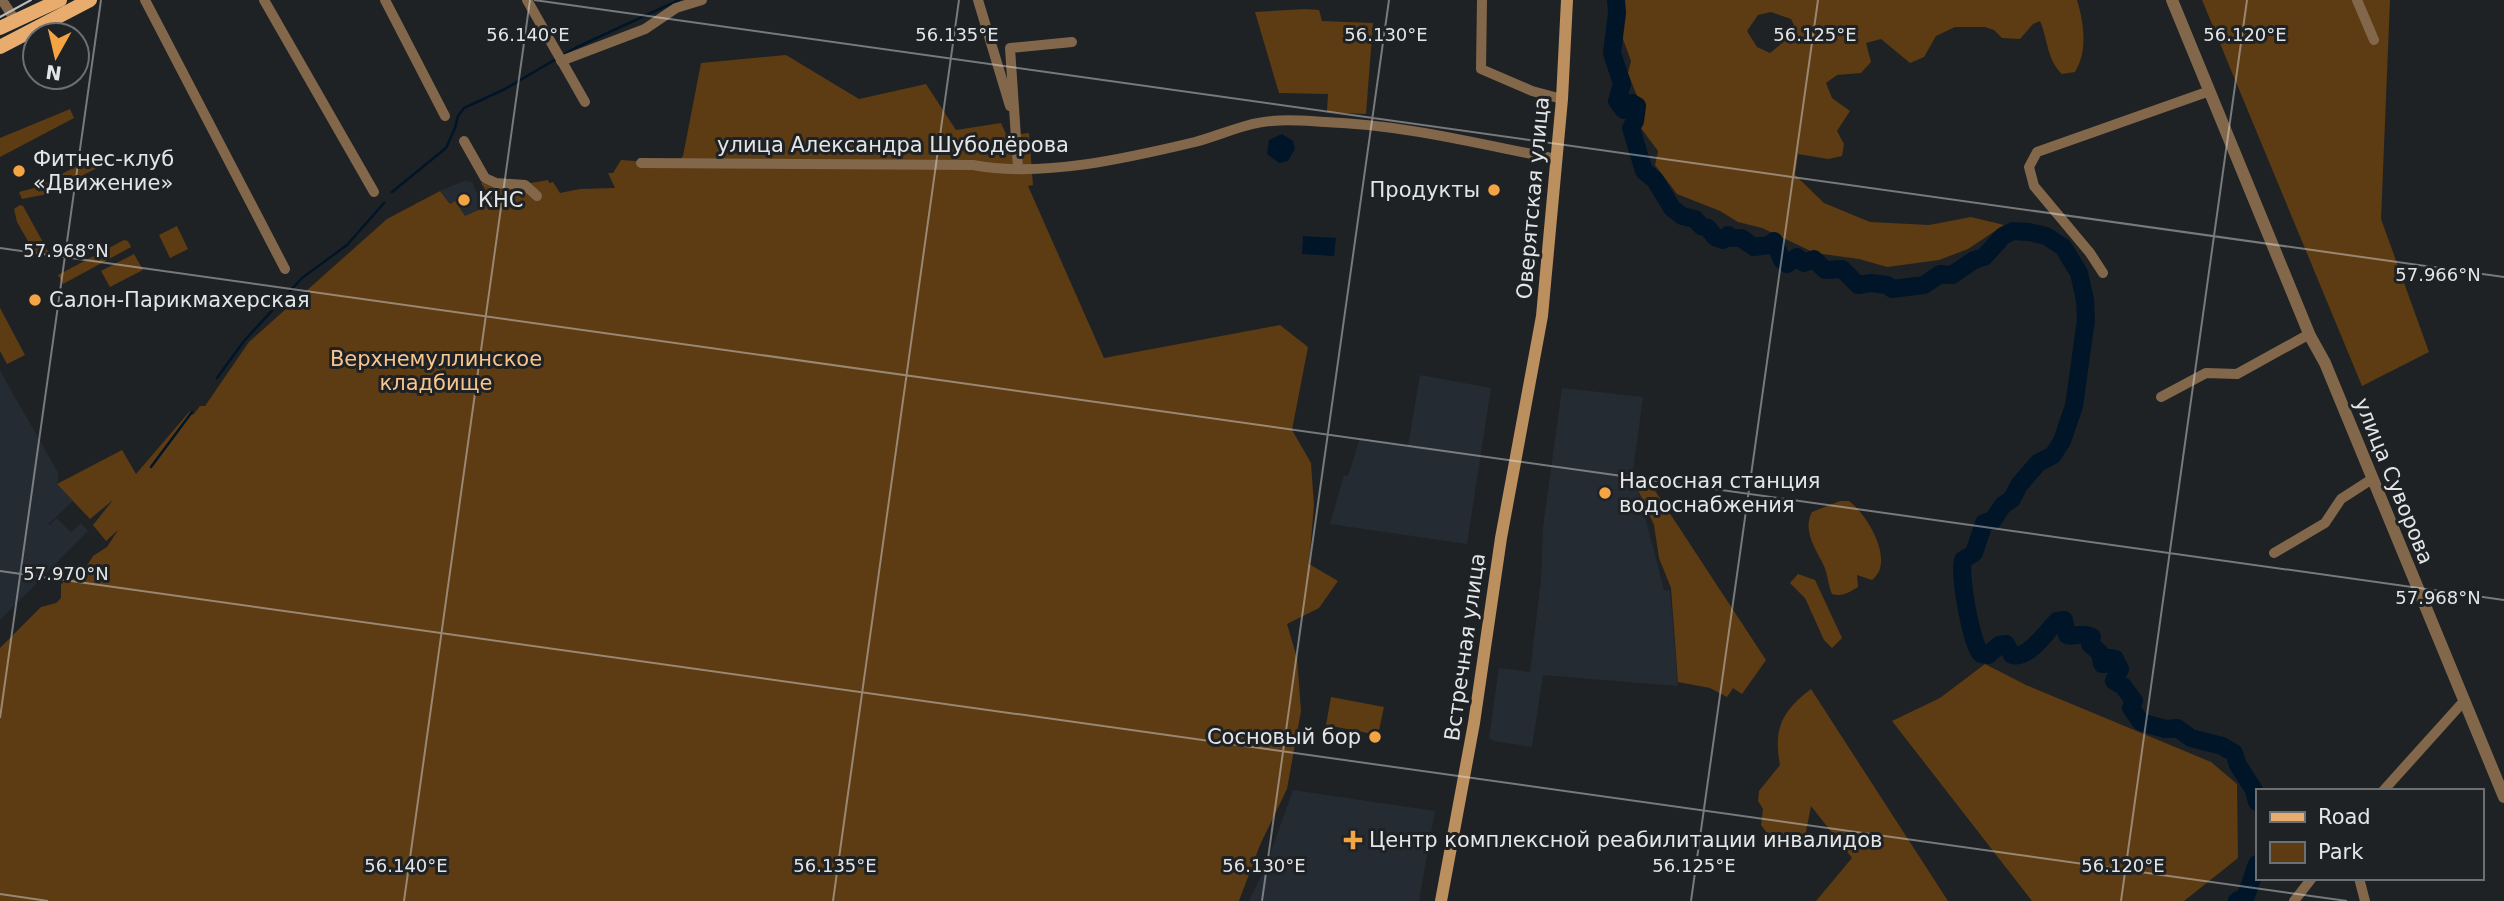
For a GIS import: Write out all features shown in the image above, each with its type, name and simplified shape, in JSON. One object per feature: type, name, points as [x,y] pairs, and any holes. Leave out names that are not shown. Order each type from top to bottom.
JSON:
[{"type":"main road","points":[[0,29],[60,0]]},
{"type":"main road","points":[[0,47],[90,0]]},
{"type":"main road","name":"Оверятская улица","points":[[1527,399],[1542,316],[1562,99],[1567,0]]},
{"type":"main road","name":"Встречная улица","points":[[1441,901],[1473,734],[1501,538],[1527,399]]},
{"type":"street","points":[[2,0],[15,20]]},
{"type":"street","points":[[145,0],[285,269]]},
{"type":"street","points":[[264,0],[374,192]]},
{"type":"street","points":[[385,0],[445,116]]},
{"type":"street","points":[[527,0],[585,102]]},
{"type":"street","points":[[561,61],[645,29],[676,8],[702,0]]},
{"type":"street","points":[[978,0],[1014,120]]},
{"type":"street","points":[[1482,0],[1481,69],[1532,91],[1562,99]]},
{"type":"street","name":"улица Суворова","points":[[2172,0],[2504,797]]},
{"type":"street","points":[[2357,0],[2374,40]]},
{"type":"street","points":[[1018,168],[1010,48],[1072,42]]},
{"type":"street","points":[[2103,272],[2034,186],[2029,167],[2037,152],[2193,96],[2210,93]]},
{"type":"street","name":"улица Александра Шубодёрова","points":[[641,163],[959,164],[1018,168],[1091,163],[1196,142],[1257,122],[1287,120],[1410,129],[1557,159]]},
{"type":"street","points":[[464,141],[485,178],[496,183],[525,185],[537,196]]},
{"type":"street","points":[[2161,397],[2206,373],[2236,373],[2310,336]]},
{"type":"street","points":[[2274,553],[2325,523],[2341,499],[2372,479]]},
{"type":"street","points":[[2385,789],[2464,701]]},
{"type":"street","points":[[2294,901],[2310,880]]},
{"type":"street","points":[[2360,880],[2365,901]]},
{"type":"shaded area","points":[[464,181],[472,182],[483,208],[462,218],[440,191]]},
{"type":"shaded area","points":[[0,371],[59,474],[57,484],[73,501],[48,524],[56,518],[71,532],[81,523],[88,531],[0,620]]},
{"type":"shaded area","points":[[1420,375],[1491,388],[1467,544],[1330,524],[1344,475],[1348,476],[1360,438],[1408,446]]},
{"type":"shaded area","points":[[1562,388],[1643,397],[1633,471],[1664,590],[1670,591],[1678,686],[1543,675],[1532,747],[1489,738],[1499,668],[1530,672],[1541,580],[1543,527]]},
{"type":"shaded area","name":"Центр комплексной реабилитации инвалидов","points":[[1293,790],[1435,811],[1419,901],[1249,901],[1265,868]]},
{"type":"green space","points":[[1623,0],[2077,0],[2084,37],[2082,55],[2075,72],[2062,74],[2051,56],[2040,21],[2033,24],[2020,39],[2002,38],[1994,30],[1985,27],[1955,27],[1936,36],[1924,57],[1910,63],[1881,39],[1866,43],[1871,62],[1861,73],[1837,75],[1826,83],[1832,98],[1850,111],[1837,131],[1844,144],[1842,156],[1828,159],[1798,154],[1795,175],[1824,203],[1870,222],[1929,225],[1971,217],[2004,225],[1968,249],[1939,260],[1887,267],[1859,259],[1815,253],[1762,228],[1738,222],[1720,211],[1677,194],[1655,165],[1658,151],[1641,128],[1642,118],[1637,96],[1628,73],[1631,61],[1620,31]],"holes":[[[1771,12],[1791,19],[1794,25],[1787,39],[1770,53],[1757,47],[1747,31],[1758,15]]]},
{"type":"green space","points":[[2202,0],[2390,0],[2381,219],[2429,352],[2362,386]]},
{"type":"green space","points":[[1319,10],[1322,21],[1373,23],[1366,114],[1327,112],[1328,94],[1279,93],[1255,12]]},
{"type":"green space","name":"Верхнемуллинское кладбище","points":[[786,55],[859,99],[926,84],[956,130],[1001,123],[1007,136],[1029,133],[1033,185],[1028,186],[1104,358],[1280,325],[1308,347],[1292,430],[1311,463],[1314,505],[1309,564],[1338,581],[1319,608],[1287,624],[1297,658],[1301,711],[1287,789],[1260,845],[1239,901],[0,901],[0,648],[41,607],[56,603],[61,598],[61,585],[65,580],[73,579],[83,572],[93,556],[107,547],[118,530],[106,541],[93,525],[113,500],[90,519],[57,484],[122,450],[136,474],[190,411],[193,415],[200,406],[205,406],[249,342],[387,219],[440,191],[450,204],[455,201],[465,216],[483,208],[486,191],[481,183],[531,183],[548,180],[549,183],[553,182],[560,193],[580,189],[615,188],[608,173],[613,173],[621,160],[676,164],[683,156],[701,63]]},
{"type":"green space","points":[[70,109],[74,118],[0,157],[0,138]]},
{"type":"green space","points":[[87,161],[94,163],[97,168],[47,194],[22,199],[19,192],[34,188]]},
{"type":"green space","points":[[20,205],[50,255],[36,255],[17,222],[14,209]]},
{"type":"green space","points":[[177,226],[188,249],[170,258],[159,235]]},
{"type":"green space","points":[[124,240],[128,241],[131,247],[63,284],[58,275]]},
{"type":"green space","points":[[134,254],[143,270],[110,287],[101,271]]},
{"type":"green space","points":[[0,308],[25,355],[7,364],[0,351]]},
{"type":"green space","points":[[1644,474],[1766,660],[1742,694],[1733,688],[1727,697],[1710,688],[1678,682],[1671,588],[1659,558],[1654,525],[1638,490]]},
{"type":"green space","points":[[1840,501],[1849,501],[1864,516],[1876,539],[1881,562],[1879,572],[1872,580],[1857,575],[1858,587],[1839,595],[1832,594],[1825,569],[1811,540],[1809,519],[1812,512]]},
{"type":"green space","points":[[1798,574],[1815,580],[1842,638],[1832,648],[1824,640],[1805,598],[1790,583]]},
{"type":"green space","points":[[1985,664],[2026,685],[2211,762],[2237,784],[2238,858],[2184,901],[2032,901],[1892,721],[1940,698]]},
{"type":"green space","points":[[1811,689],[1948,901],[1816,901],[1852,858],[1811,806],[1804,842],[1779,844],[1761,825],[1763,809],[1758,801],[1759,791],[1780,765],[1778,741],[1782,722],[1793,705]]},
{"type":"green space","points":[[1331,697],[1384,707],[1378,735],[1326,725]]},
{"type":"water","points":[[1282,134],[1293,141],[1295,149],[1288,161],[1279,163],[1267,154],[1269,140]]},
{"type":"water","points":[[1303,236],[1336,238],[1334,256],[1302,254]]},
{"type":"waterway","points":[[392,192],[446,148],[458,116],[464,108],[505,89],[575,48],[679,0]]},
{"type":"waterway","points":[[1616,0],[1612,53],[1622,84],[1617,101],[1624,110],[1632,103],[1637,106],[1631,128],[1644,171],[1655,180],[1672,208],[1682,216],[1695,219],[1715,237],[1723,240],[1728,235],[1741,238],[1754,247],[1769,245],[1774,241],[1782,260],[1787,264],[1797,257],[1804,263],[1814,259],[1825,270],[1842,269],[1858,285],[1871,283],[1887,285],[1892,289],[1924,285],[1940,274],[1952,275],[1974,260],[1984,257],[2003,236],[2013,231],[2046,236],[2063,247],[2079,273],[2085,300],[2086,320],[2074,406],[2062,441],[2053,455],[2038,463],[2019,485],[2012,499],[2003,505],[1993,520],[1984,523],[1974,553],[1963,560],[1964,593],[1973,637],[1981,654],[1988,655],[1999,645],[2006,644],[2012,655],[2018,655],[2030,649],[2057,621],[2064,620],[2067,635],[2092,637],[2090,644],[2100,653],[2102,664],[2109,658],[2115,659],[2120,669],[2114,681],[2123,686],[2134,701],[2131,708],[2141,722],[2165,729],[2177,728],[2191,738],[2222,746],[2234,753],[2256,798]]},
{"type":"waterway","points":[[217,378],[244,341],[302,278],[347,245],[384,203]]},
{"type":"waterway","points":[[151,467],[192,412]]},
{"type":"waterway","points":[[2237,901],[2246,896],[2256,867]]},
{"type":"tram line","points":[[0,17],[31,0]]},
{"type":"place","name":"Фитнес-клуб «Движение»","points":[[19,171]]},
{"type":"place","name":"Пpoдукты","points":[[1494,190]]},
{"type":"place","name":"КНС","points":[[464,200]]},
{"type":"place","name":"Салон-Парикмахерская","points":[[35,300]]},
{"type":"place","name":"Насосная станция водоснабжения","points":[[1605,493]]},
{"type":"place","name":"Сосновый бор","points":[[1375,737]]},
{"type":"place","name":"Центр комплексной реабилитации инвалидов","points":[[1353,840]]}]
